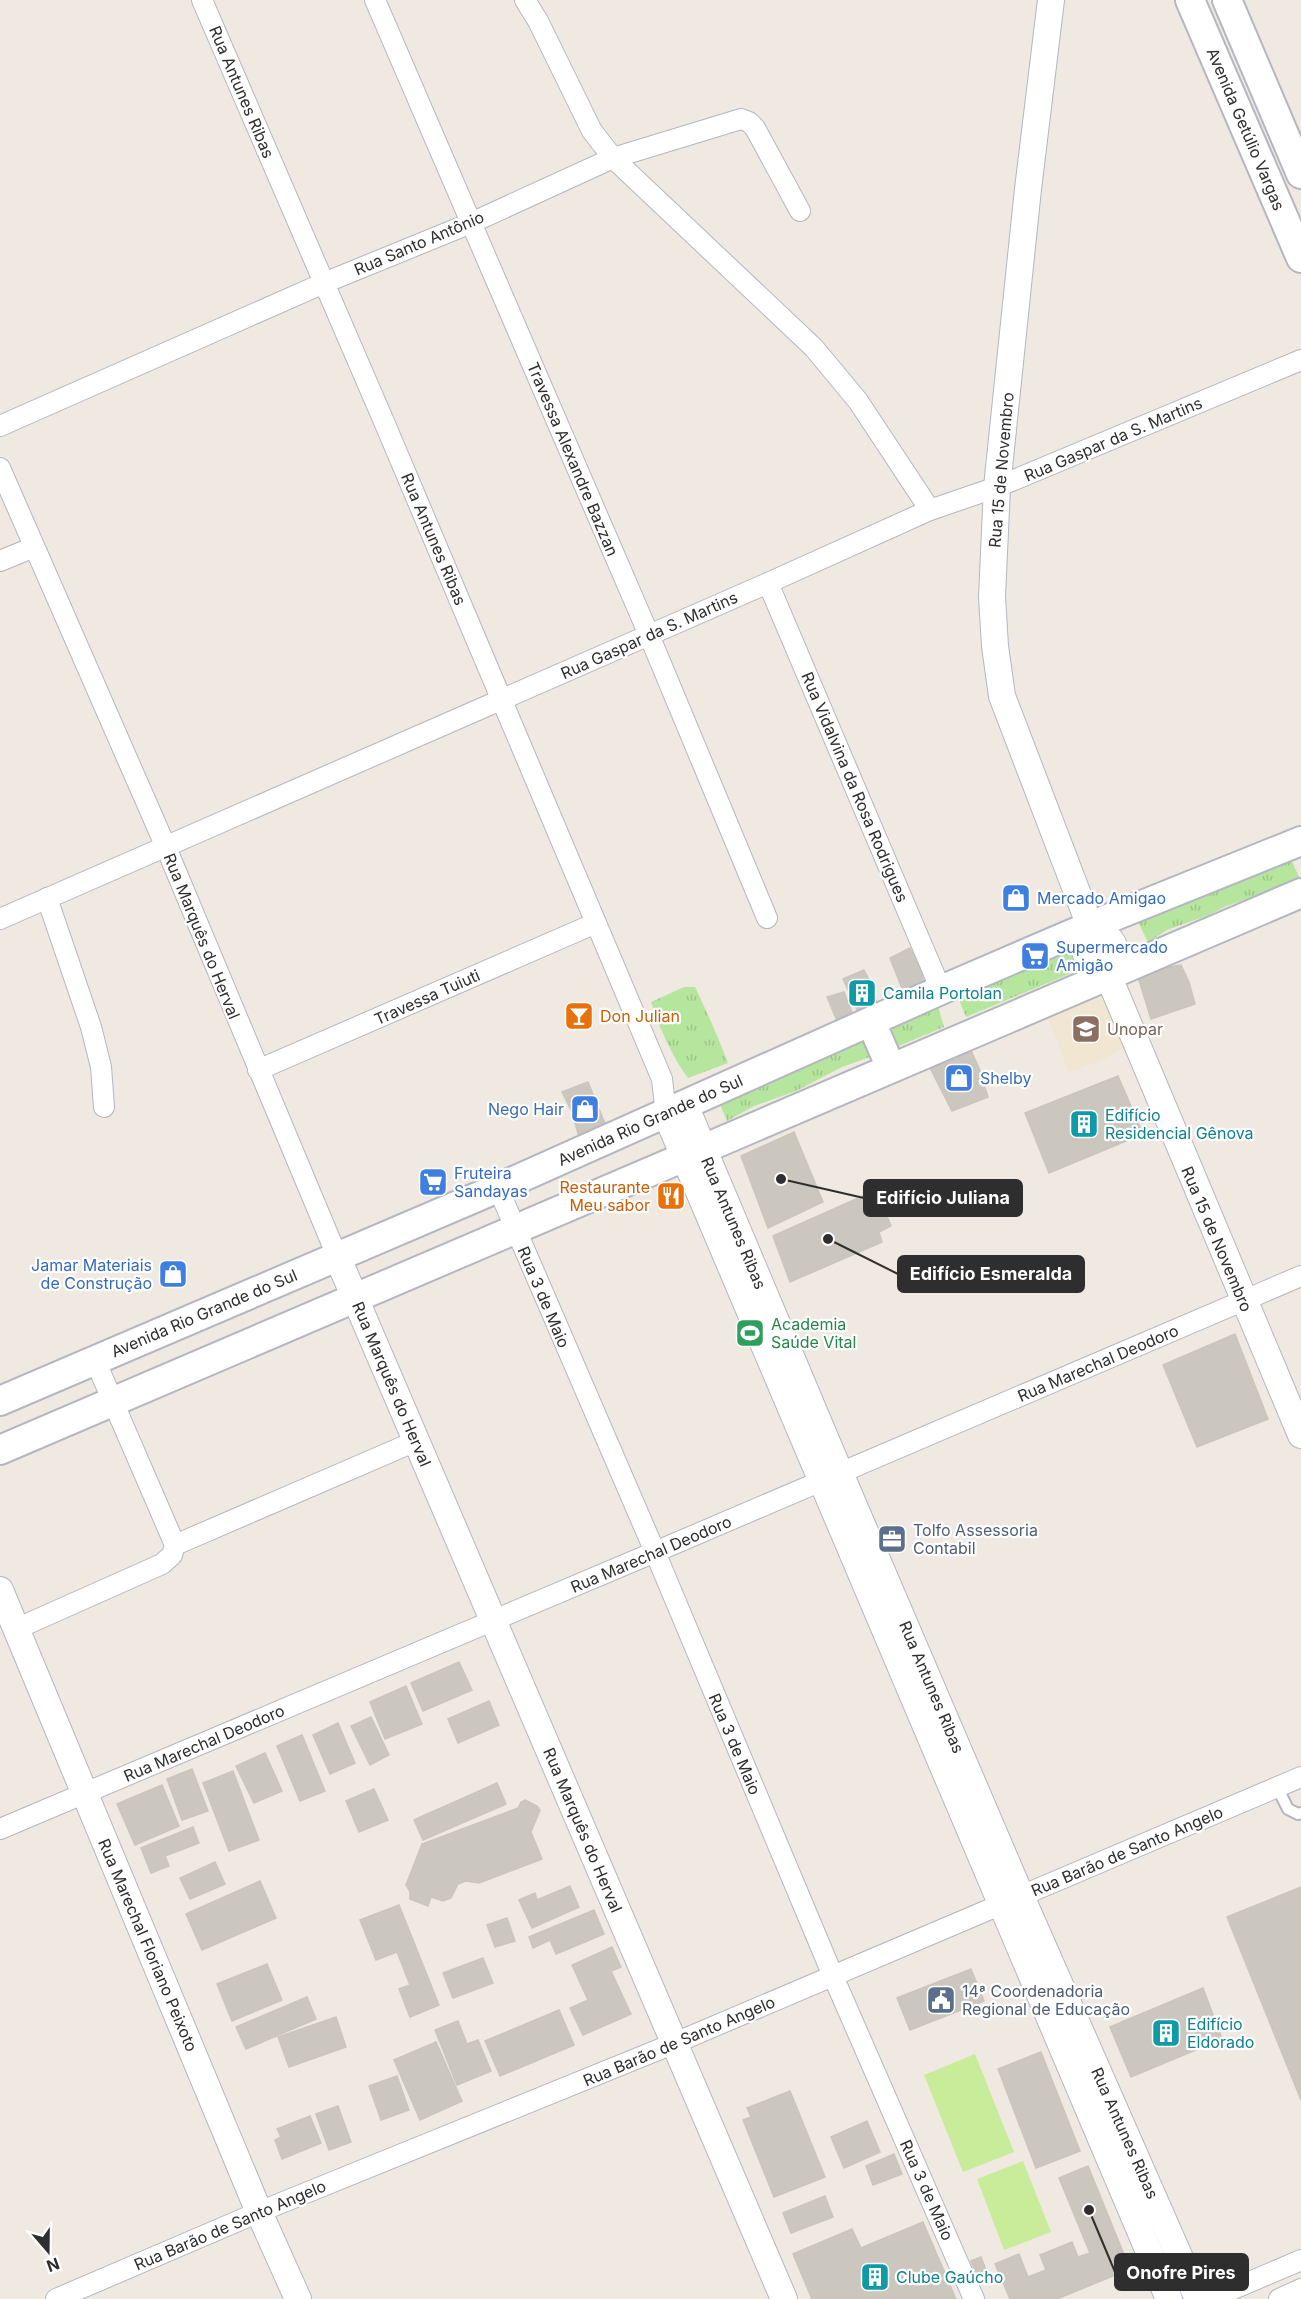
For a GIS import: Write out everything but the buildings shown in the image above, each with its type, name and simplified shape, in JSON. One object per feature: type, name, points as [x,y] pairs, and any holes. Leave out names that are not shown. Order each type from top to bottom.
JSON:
[{"type":"main road","name":"Avenida Getúlio Vargas","points":[[1190,0],[1301,258]]},
{"type":"main road","name":"Avenida Getúlio Vargas","points":[[1227,0],[1296,163]]},
{"type":"main road","points":[[1261,165],[1296,163]]},
{"type":"main road","name":"Avenida Rio Grande do Sul","points":[[0,1401],[498,1188],[1090,926],[1299,846]]},
{"type":"main road","points":[[0,1450],[1301,893]]},
{"type":"main road","points":[[871,1022],[891,1068]]},
{"type":"street","name":"Rua Antunes Ribas","points":[[202,0],[676,1109],[1011,1901],[1168,2299]]},
{"type":"street","name":"Travessa Alexandre Bazzan","points":[[375,0],[649,635],[767,918]]},
{"type":"street","points":[[525,0],[538,21],[592,131],[613,158],[814,348],[858,400],[930,510]]},
{"type":"street","name":"Rua 15 de Novembro","points":[[1051,0],[1028,189],[997,487],[992,597],[995,646],[1002,696],[1090,926],[1084,942],[1085,956],[1092,966],[1108,975],[1301,1436]]},
{"type":"street","name":"Rua Santo Antônio","points":[[0,426],[324,282],[471,223],[613,158],[741,119],[749,122],[755,128],[800,211]]},
{"type":"street","name":"Rua Gaspar da S. Martins","points":[[0,919],[930,510],[997,487],[1301,360]]},
{"type":"street","name":"Rua Marquês do Herval","points":[[0,468],[165,845],[355,1299],[784,2299]]},
{"type":"street","points":[[0,561],[34,547]]},
{"type":"street","name":"Rua Vidalvina da Rosa Rodrigues","points":[[768,583],[941,990]]},
{"type":"street","points":[[47,898],[91,1027],[101,1067],[104,1107]]},
{"type":"street","name":"Travessa Tuiuti","points":[[258,1070],[596,923]]},
{"type":"street","name":"Rua 3 de Maio","points":[[498,1188],[655,1552],[833,1976],[974,2299]]},
{"type":"street","name":"Rua Marechal Deodoro","points":[[0,1829],[1301,1276]]},
{"type":"street","points":[[16,1629],[162,1564],[172,1555],[175,1545],[95,1360]]},
{"type":"street","points":[[175,1545],[416,1441]]},
{"type":"street","name":"Rua Marechal Floriano Peixoto","points":[[0,1590],[259,2212],[298,2299]]},
{"type":"street","name":"Rua Barão de Santo Angelo","points":[[56,2299],[259,2212],[675,2043],[1301,1777]]},
{"type":"street","name":"Rua Antunes Ribas","points":[[1011,1901],[1198,2299]]},
{"type":"street","points":[[1210,2299],[1301,2260]]},
{"type":"street","points":[[1279,2299],[1301,2289]]},
{"type":"lane","points":[[1277,1787],[1288,1809],[1300,1816]]},
{"type":"shaded area","name":"Unopar","points":[[1103,993],[1126,1046],[1102,1060],[1069,1072],[1047,1015]]},
{"type":"green space","points":[[1290,857],[1299,877],[1287,886],[1226,906],[1209,915],[1167,930],[1148,942],[1138,922],[1147,910],[1175,907]]},
{"type":"green space","points":[[1072,947],[1081,969],[966,1017],[959,1000]]},
{"type":"green space","points":[[684,987],[695,987],[728,1063],[688,1078],[666,1042],[651,1002]]},
{"type":"green space","points":[[938,1006],[944,1027],[887,1051],[879,1030],[907,1021]]},
{"type":"green space","points":[[872,1035],[884,1052],[842,1067],[796,1091],[754,1106],[727,1121],[719,1102]]},
{"type":"green space","points":[[975,2054],[1014,2152],[963,2172],[924,2075]]},
{"type":"green space","points":[[1023,2161],[1051,2232],[1004,2250],[977,2179]]},
{"type":"place","name":"Mercado Amigao","points":[[1016,898]]},
{"type":"place","name":"Supermercado Amigão","points":[[1035,956]]},
{"type":"place","name":"Camila Portolan","points":[[862,993]]},
{"type":"place","name":"Don Julian","points":[[579,1016]]},
{"type":"place","name":"Unopar","points":[[1086,1029]]},
{"type":"place","name":"Shelby","points":[[959,1078]]},
{"type":"place","name":"Nego Hair","points":[[585,1109]]},
{"type":"place","name":"Edifício Residencial Gênova","points":[[1084,1124]]},
{"type":"place","name":"Edifício Juliana","points":[[781,1179]]},
{"type":"place","name":"Fruteira Sandayas","points":[[433,1182]]},
{"type":"place","name":"Restaurante Meu sabor","points":[[671,1196]]},
{"type":"place","name":"Edifício Esmeralda","points":[[828,1239]]},
{"type":"place","name":"Jamar Materiais de Construção","points":[[173,1274]]},
{"type":"place","name":"Academia Saúde Vital","points":[[750,1333]]},
{"type":"place","name":"Tolfo Assessoria Contabil","points":[[892,1539]]},
{"type":"place","name":"14ª Coordenadoria Regional de Educação","points":[[941,2000]]},
{"type":"place","name":"Edifício Eldorado","points":[[1166,2033]]},
{"type":"place","name":"Onofre Pires","points":[[1089,2210]]},
{"type":"place","name":"Clube Gaúcho","points":[[875,2277]]}]
